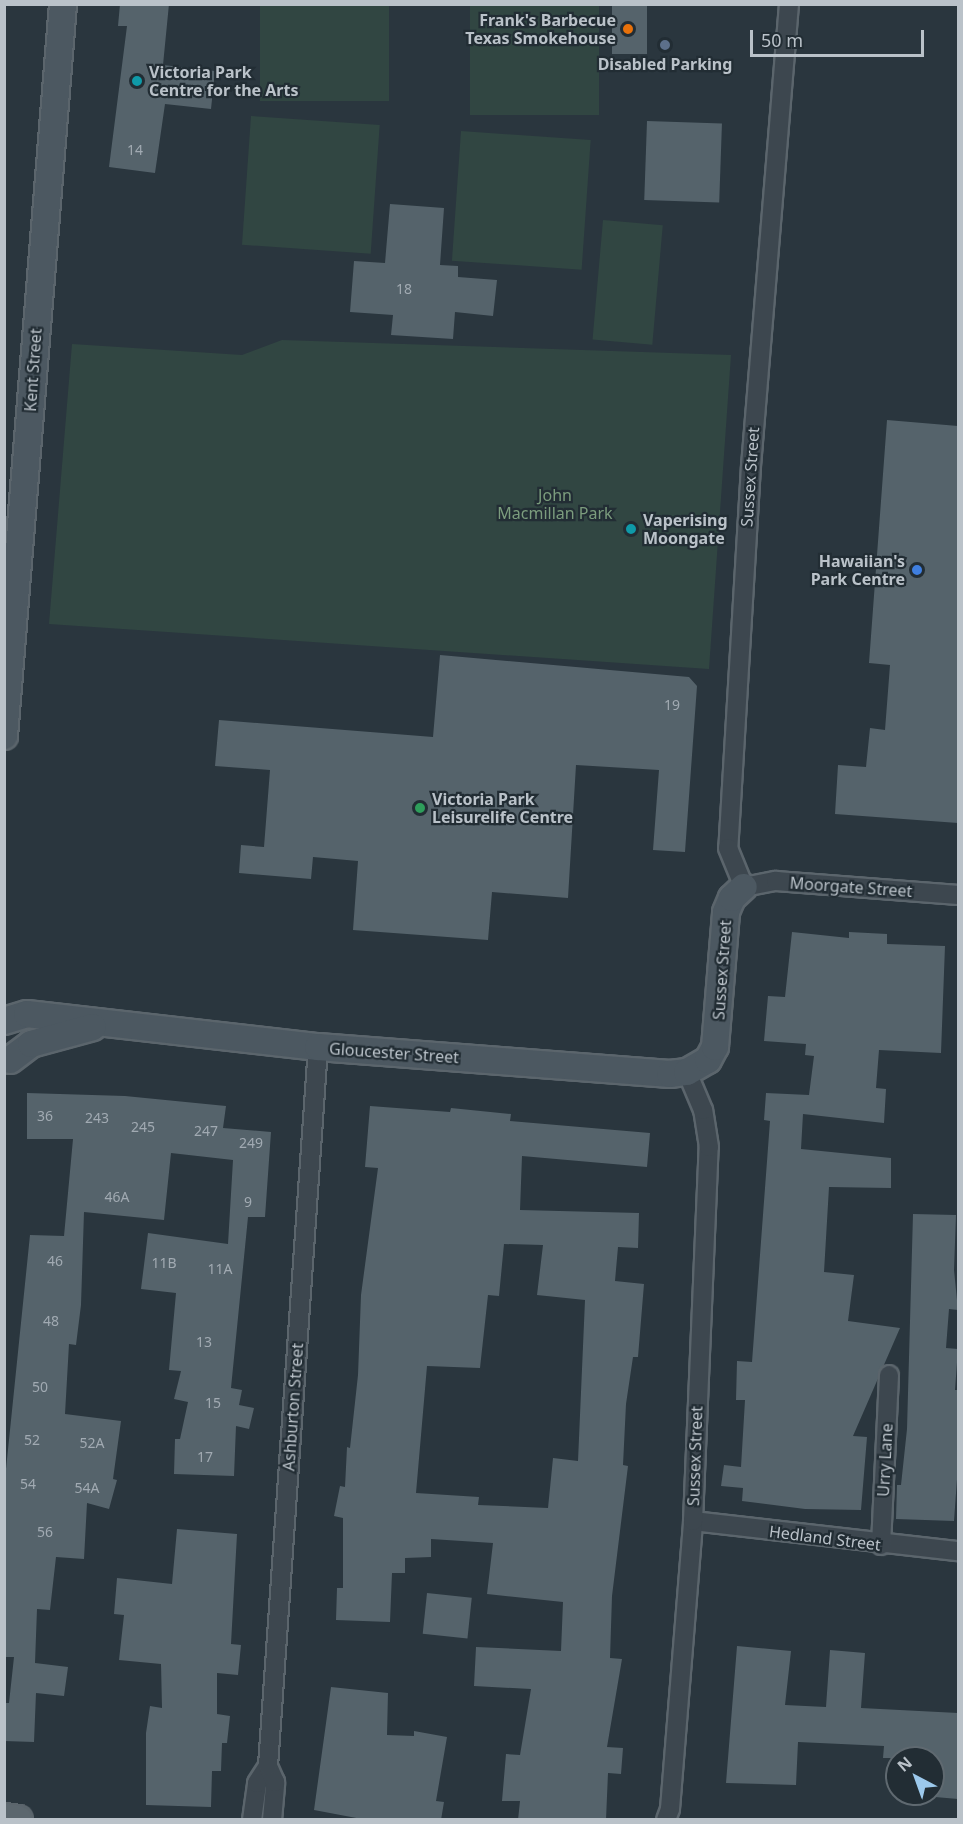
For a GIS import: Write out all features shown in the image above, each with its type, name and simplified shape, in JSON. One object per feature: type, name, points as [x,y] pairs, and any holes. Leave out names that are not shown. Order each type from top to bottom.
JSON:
[{"type":"main road","points":[[4,1818],[18,1820]]},
{"type":"street","name":"Kent Street","points":[[4,736],[63,4]]},
{"type":"street","name":"Sussex Street","points":[[666,1820],[670,1809],[693,1521],[709,1147],[703,1110],[687,1072],[708,1060],[715,1047],[726,912],[732,898],[744,886],[728,848],[736,739],[734,709],[789,4]]},
{"type":"street","name":"Moorgate Street","points":[[744,886],[776,881],[958,895]]},
{"type":"street","name":"Gloucester Street","points":[[4,1023],[27,1014],[75,1018],[102,1026],[318,1047],[670,1074],[687,1072]]},
{"type":"street","points":[[4,1023],[14,1042],[7,1064]]},
{"type":"street","name":"Gloucester Street","points":[[7,1064],[31,1044],[102,1026]]},
{"type":"street","name":"Ashburton Street","points":[[252,1820],[257,1784],[268,1766],[318,1047]]},
{"type":"street","name":"Urry Lane","points":[[881,1545],[889,1375]]},
{"type":"street","name":"Hedland Street","points":[[693,1521],[881,1545],[958,1551]]},
{"type":"street","name":"Ashburton Street","points":[[268,1766],[275,1782],[272,1820]]},
{"type":"green space","points":[[260,4],[389,4],[389,101],[260,101]]},
{"type":"green space","points":[[470,4],[599,4],[599,115],[470,115]]},
{"type":"green space","points":[[251,116],[380,125],[371,254],[242,245]]},
{"type":"green space","points":[[461,131],[591,140],[582,270],[452,261]]},
{"type":"green space","points":[[603,220],[663,225],[652,345],[593,340]]},
{"type":"green space","name":"John Macmillan Park","points":[[282,340],[731,355],[709,669],[49,624],[72,344],[242,355]]},
{"type":"building","points":[[120,4],[169,4],[163,65],[215,71],[211,109],[165,104],[155,173],[109,167],[127,26],[118,26]]},
{"type":"building","name":"Frank's Barbecue Texas Smokehouse","points":[[612,4],[647,4],[647,54],[612,54]]},
{"type":"building","points":[[647,121],[722,124],[719,203],[644,200]]},
{"type":"building","points":[[390,204],[444,208],[440,265],[458,266],[458,277],[497,280],[493,316],[455,312],[453,339],[391,335],[393,315],[350,312],[354,261],[385,263]]},
{"type":"building","name":"Hawaiian's Park Centre","points":[[887,420],[958,426],[958,823],[835,814],[838,765],[866,767],[870,728],[885,730],[890,665],[869,663]]},
{"type":"building","name":"Victoria Park Leisurelife Centre","points":[[440,655],[689,677],[697,686],[685,852],[653,850],[659,770],[576,765],[568,898],[492,892],[488,940],[353,930],[358,861],[313,857],[311,879],[239,873],[241,845],[264,847],[270,770],[215,766],[219,720],[433,737]]},
{"type":"building","points":[[792,932],[849,938],[849,932],[887,934],[887,944],[945,946],[941,1053],[879,1050],[876,1088],[886,1089],[884,1123],[803,1114],[801,1149],[891,1158],[891,1188],[829,1187],[824,1272],[854,1275],[848,1321],[900,1328],[853,1436],[867,1437],[861,1510],[805,1509],[742,1501],[743,1488],[721,1486],[724,1465],[741,1467],[745,1400],[736,1400],[737,1361],[752,1362],[770,1121],[764,1120],[766,1093],[809,1095],[814,1056],[805,1055],[806,1044],[764,1041],[768,996],[785,997]]},
{"type":"building","points":[[27,1093],[125,1096],[226,1106],[223,1128],[271,1132],[265,1217],[248,1217],[231,1388],[242,1390],[239,1405],[254,1408],[249,1429],[236,1426],[234,1476],[174,1474],[175,1439],[180,1439],[188,1402],[174,1399],[181,1371],[169,1370],[176,1293],[141,1289],[148,1233],[228,1244],[233,1160],[171,1153],[164,1220],[84,1212],[81,1305],[76,1345],[69,1344],[65,1414],[121,1421],[113,1479],[117,1480],[109,1509],[87,1503],[84,1559],[56,1557],[50,1610],[37,1609],[35,1663],[68,1667],[64,1696],[36,1693],[34,1742],[4,1741],[4,1703],[9,1703],[14,1657],[4,1657],[6,1469],[30,1235],[64,1236],[73,1139],[27,1139]]},
{"type":"building","points":[[370,1106],[450,1112],[451,1108],[511,1114],[510,1121],[650,1133],[647,1167],[522,1156],[520,1210],[639,1213],[638,1248],[618,1247],[615,1281],[644,1284],[638,1357],[633,1357],[626,1404],[623,1465],[628,1466],[612,1596],[610,1658],[622,1659],[607,1747],[623,1748],[621,1774],[608,1773],[606,1820],[518,1820],[520,1801],[502,1801],[506,1754],[520,1755],[531,1689],[474,1686],[476,1647],[561,1651],[563,1602],[487,1594],[493,1543],[431,1539],[431,1557],[405,1558],[405,1573],[392,1573],[390,1622],[336,1620],[337,1588],[343,1588],[343,1518],[334,1516],[340,1486],[345,1487],[347,1447],[350,1448],[358,1375],[361,1295],[378,1168],[365,1167]],"holes":[[[504,1244],[543,1245],[537,1295],[585,1300],[578,1461],[553,1458],[548,1508],[478,1505],[479,1497],[416,1493],[427,1366],[480,1368],[488,1295],[499,1296]]]},
{"type":"building","points":[[913,1214],[956,1215],[954,1270],[958,1310],[949,1309],[946,1348],[958,1349],[955,1390],[958,1390],[958,1465],[954,1521],[896,1519],[897,1485],[901,1485],[907,1429]]},
{"type":"building","points":[[177,1529],[237,1534],[231,1644],[241,1645],[238,1675],[217,1673],[217,1714],[230,1716],[227,1743],[222,1743],[221,1771],[212,1771],[211,1807],[146,1805],[146,1733],[150,1706],[162,1708],[161,1664],[119,1660],[124,1615],[114,1614],[117,1578],[172,1584]]},
{"type":"building","points":[[427,1593],[472,1598],[467,1638],[423,1634]]},
{"type":"building","points":[[737,1646],[791,1651],[785,1705],[826,1707],[830,1650],[865,1653],[861,1708],[958,1713],[958,1799],[945,1798],[945,1746],[885,1746],[885,1758],[883,1758],[884,1746],[798,1742],[796,1785],[726,1783]]},
{"type":"building","points":[[331,1687],[388,1693],[387,1735],[414,1736],[414,1731],[447,1737],[436,1801],[444,1802],[441,1820],[367,1820],[314,1810]]},
{"type":"place","name":"Frank's Barbecue Texas Smokehouse","points":[[628,29]]},
{"type":"place","name":"Disabled Parking","points":[[665,45]]},
{"type":"place","name":"Victoria Park Centre for the Arts","points":[[137,81]]},
{"type":"place","name":"Vaperising Moongate","points":[[631,529]]},
{"type":"place","name":"Hawaiian's Park Centre","points":[[917,570]]},
{"type":"place","name":"Victoria Park Leisurelife Centre","points":[[420,808]]}]
